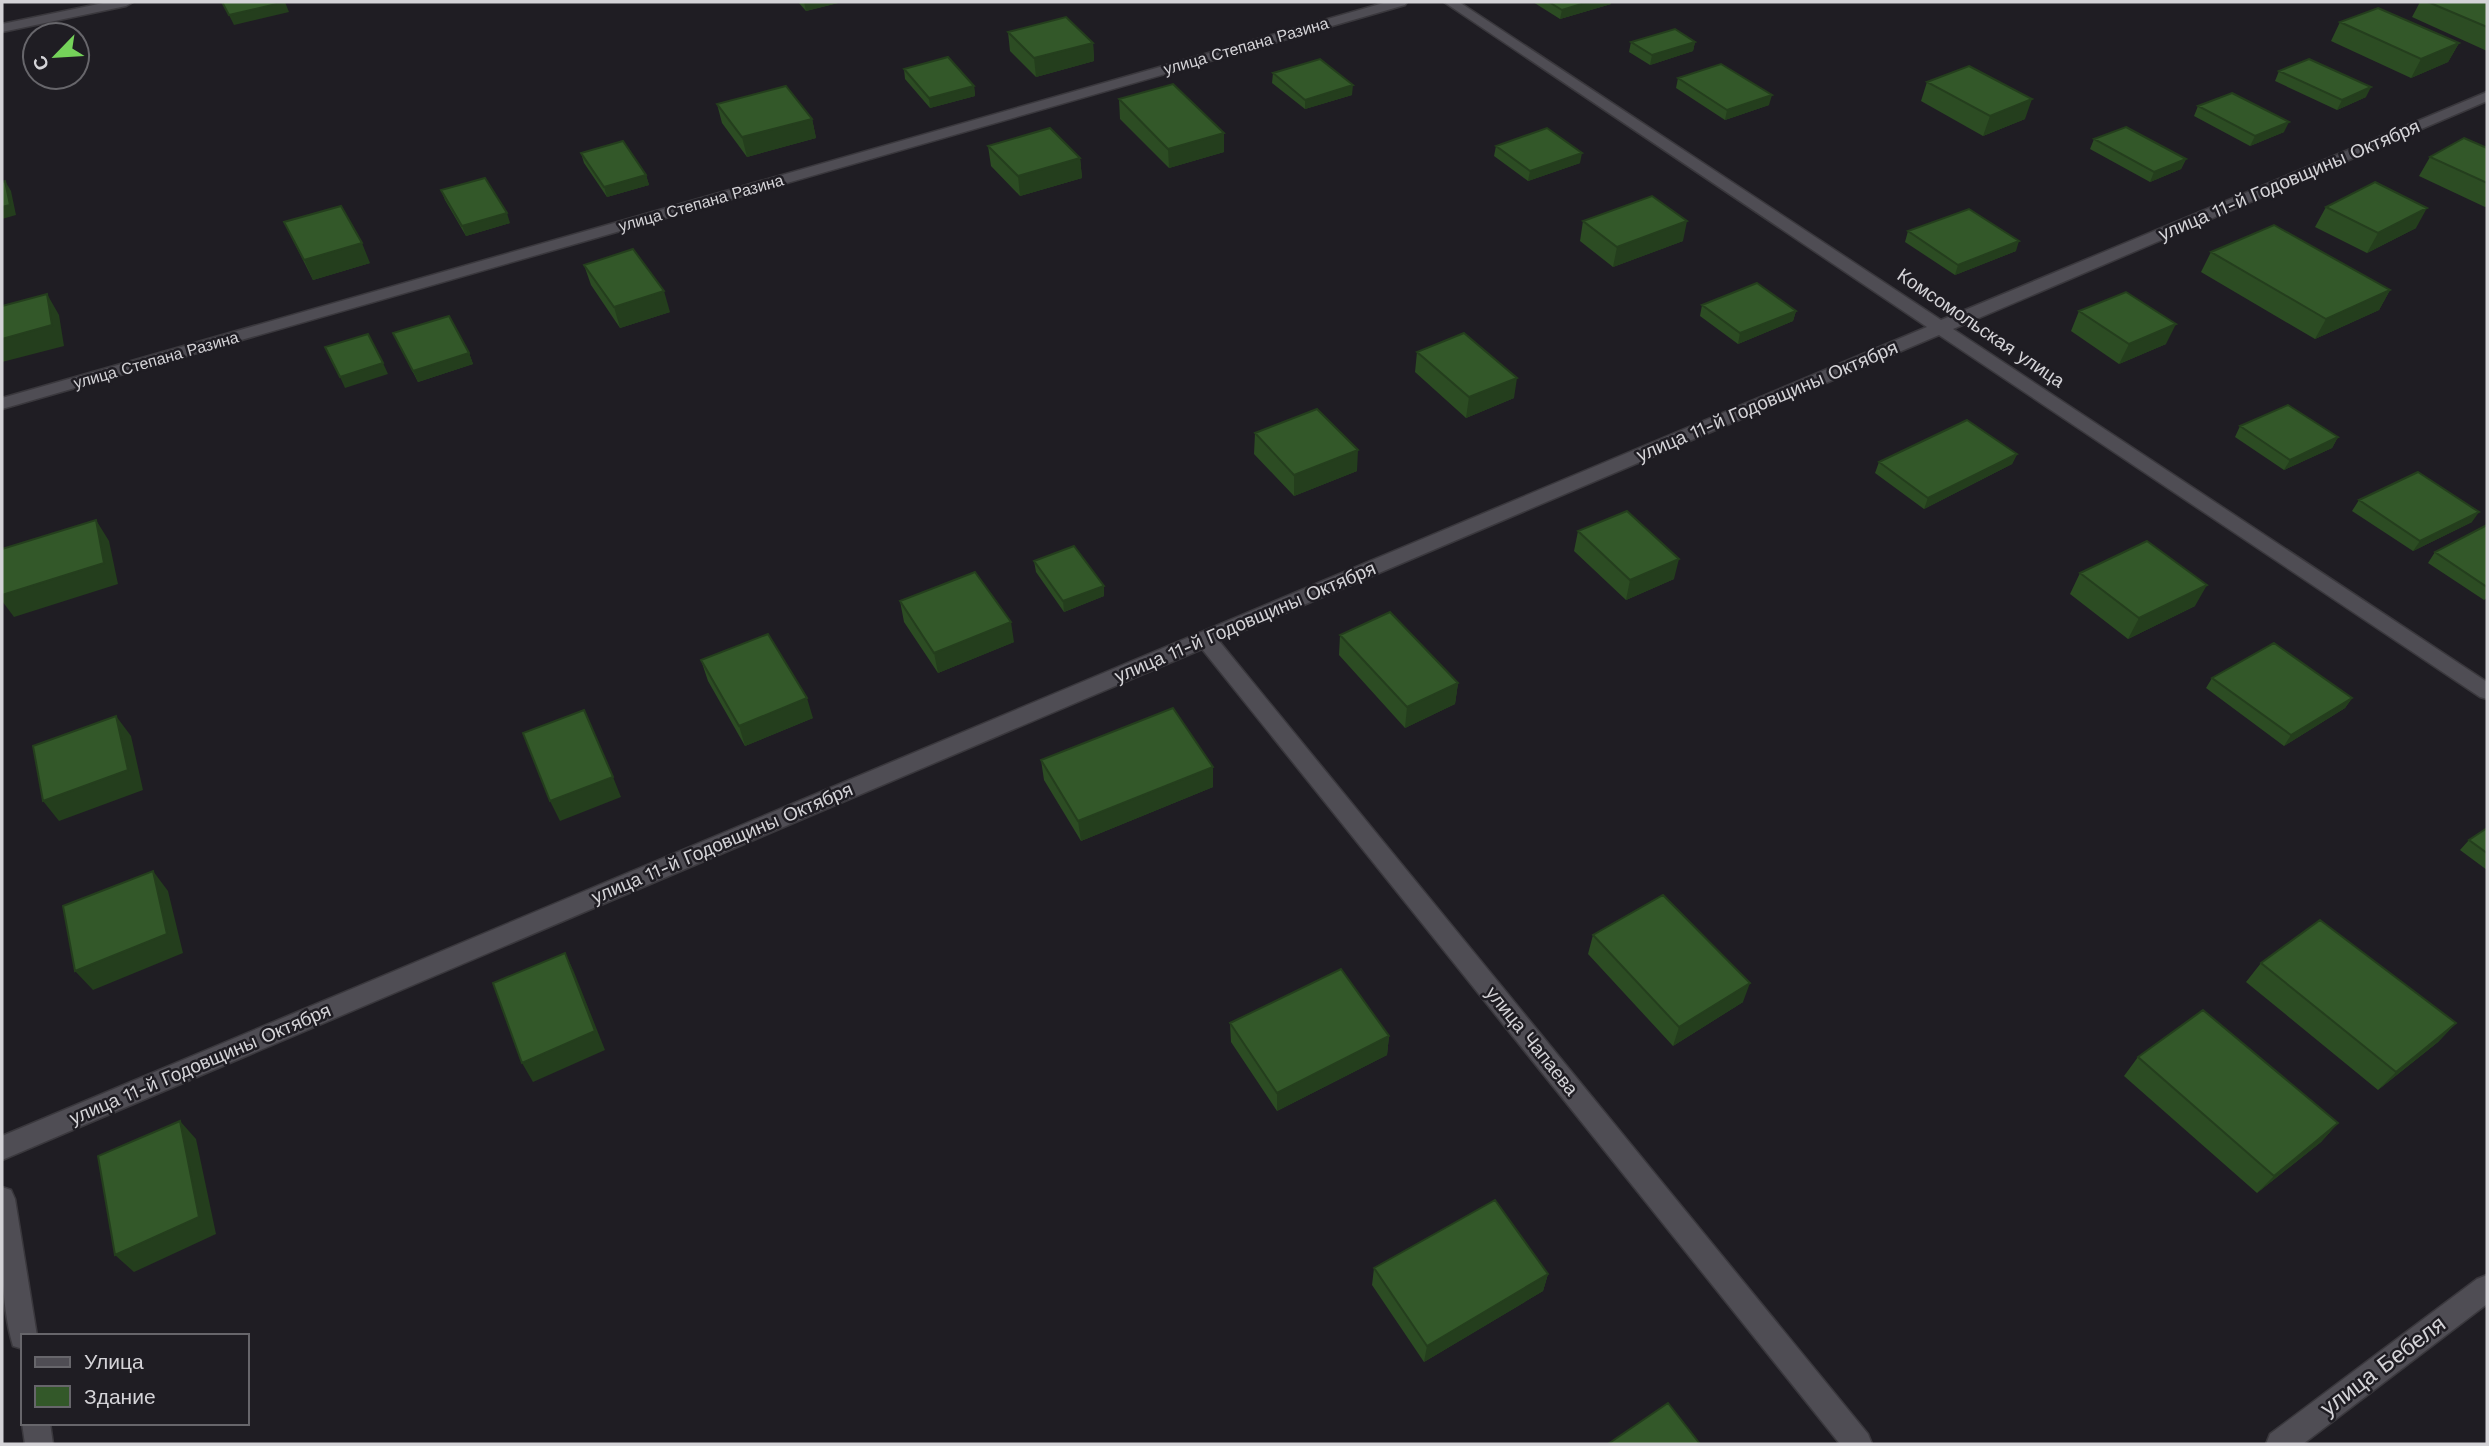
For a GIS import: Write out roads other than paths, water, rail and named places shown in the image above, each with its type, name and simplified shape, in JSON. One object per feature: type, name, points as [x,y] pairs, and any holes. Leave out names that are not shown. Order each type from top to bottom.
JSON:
[{"type":"street","points":[[2,28],[126,2]]},
{"type":"street","name":"улица Степана Разина","points":[[2,404],[1400,2]]},
{"type":"street","name":"Комсомольская улица","points":[[1451,2],[2487,692]]},
{"type":"street","name":"улица 11-й Годовщины Октября","points":[[2,1148],[2487,96]]},
{"type":"street","name":"улица Чапаева","points":[[1205,638],[1858,1444]]},
{"type":"street","points":[[2,1199],[23,1334]]},
{"type":"street","name":"улица Бебеля","points":[[2280,1444],[2487,1288]]},
{"type":"street","points":[[36,1425],[39,1444]]}]
